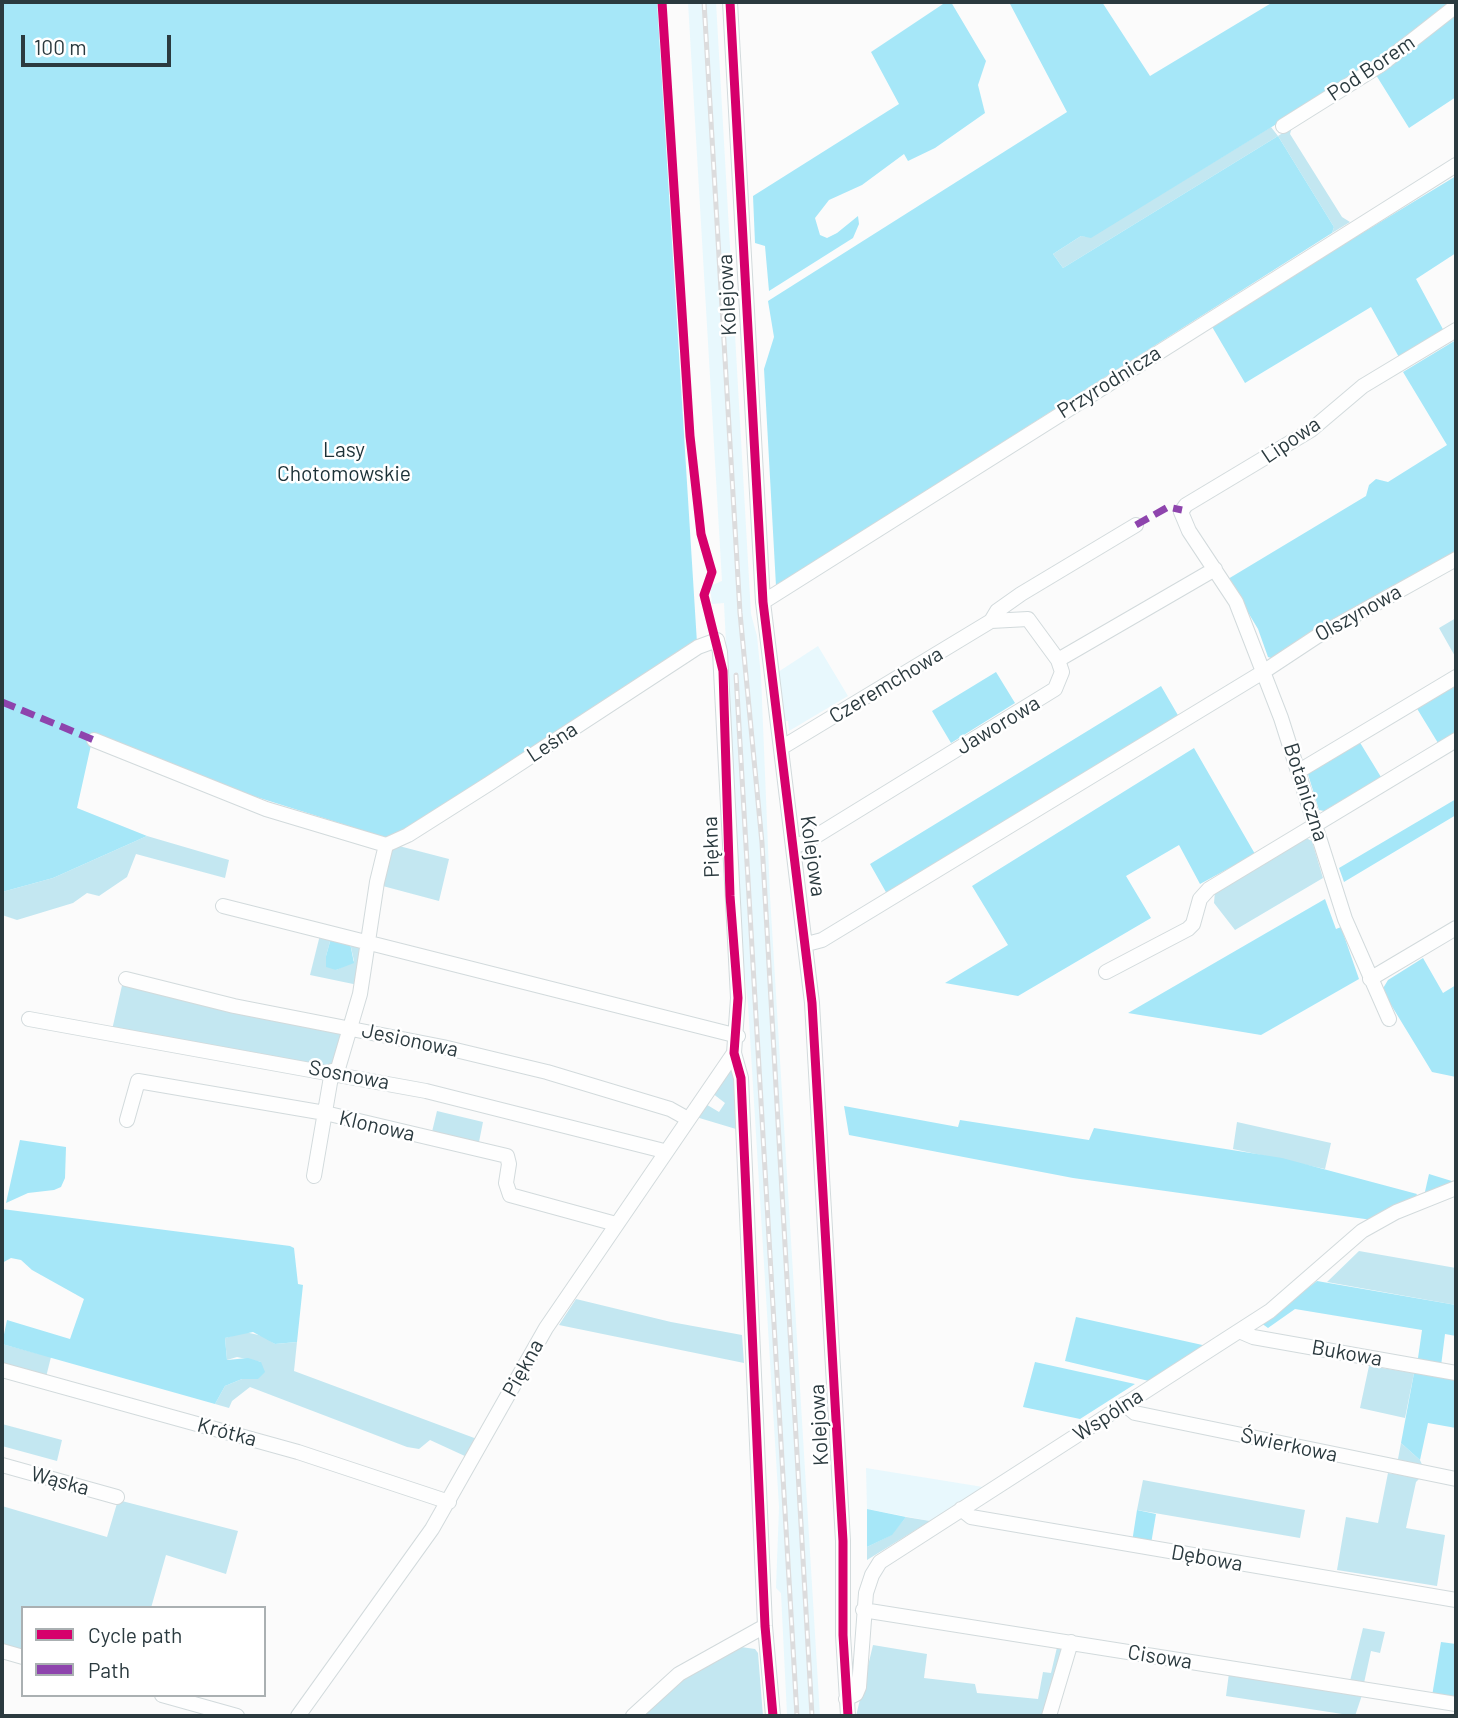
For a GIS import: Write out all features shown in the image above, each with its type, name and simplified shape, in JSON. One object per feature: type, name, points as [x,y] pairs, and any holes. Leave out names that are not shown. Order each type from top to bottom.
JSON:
[{"type":"street","name":"Kolejowa","points":[[730,2],[763,601],[807,944],[841,1500],[848,1716]]},
{"type":"street","name":"Pod Borem","points":[[1283,126],[1382,64],[1456,6]]},
{"type":"street","name":"Przyrodnicza","points":[[763,601],[1456,164]]},
{"type":"street","name":"Lipowa","points":[[1215,569],[1182,517],[1186,505],[1311,430],[1363,386],[1456,330]]},
{"type":"street","name":"Czeremchowa","points":[[781,748],[991,621],[997,611],[1015,598],[1136,525]]},
{"type":"street","name":"Olszynowa","points":[[807,944],[822,940],[1263,672],[1316,636],[1456,559]]},
{"type":"street","points":[[1015,598],[1058,660],[1215,569]]},
{"type":"street","name":"Botaniczna","points":[[1215,569],[1236,602],[1317,823],[1332,882],[1370,979],[1389,1019]]},
{"type":"street","name":"Czeremchowa","points":[[991,621],[1028,619]]},
{"type":"street","name":"Leśna","points":[[386,845],[490,783],[698,647],[717,640]]},
{"type":"street","name":"Piękna","points":[[298,1716],[449,1502],[545,1328],[664,1151],[734,1053],[738,1037],[723,671],[717,640]]},
{"type":"street","name":"Jaworowa","points":[[793,847],[808,841],[1055,690],[1062,672],[1058,660]]},
{"type":"street","points":[[1299,771],[1456,677]]},
{"type":"street","points":[[94,740],[266,808],[386,845],[377,882],[360,993],[335,1072],[314,1176]]},
{"type":"street","points":[[1106,972],[1188,929],[1193,924],[1198,903],[1209,889],[1456,740]]},
{"type":"street","points":[[223,906],[738,1037]]},
{"type":"street","points":[[1370,979],[1456,928]]},
{"type":"street","name":"Jesionowa","points":[[126,979],[234,1006],[350,1027],[547,1072],[670,1109],[688,1119]]},
{"type":"street","name":"Sosnowa","points":[[29,1019],[335,1072],[426,1091],[664,1151]]},
{"type":"street","points":[[734,1053],[741,1078],[765,1626],[773,1716]]},
{"type":"street","name":"Klonowa","points":[[127,1120],[138,1081],[325,1113],[506,1156],[509,1164],[506,1183],[510,1195],[616,1224]]},
{"type":"street","name":"Wspólna","points":[[846,1699],[856,1694],[859,1687],[863,1610],[869,1582],[880,1562],[1290,1297],[1362,1231],[1396,1212],[1456,1188]]},
{"type":"street","name":"Bukowa","points":[[1239,1331],[1253,1337],[1456,1373]]},
{"type":"street","name":"Krótka","points":[[2,1370],[298,1452],[449,1502]]},
{"type":"street","name":"Świerkowa","points":[[1124,1404],[1135,1413],[1456,1479]]},
{"type":"street","name":"Wąska","points":[[2,1465],[117,1497]]},
{"type":"street","name":"Dębowa","points":[[961,1509],[971,1517],[1456,1601]]},
{"type":"street","name":"Cisowa","points":[[863,1610],[1456,1704]]},
{"type":"street","points":[[633,1716],[679,1674],[765,1626]]},
{"type":"street","points":[[1049,1716],[1071,1643]]},
{"type":"street","points":[[2,1651],[21,1656]]},
{"type":"street","points":[[169,1697],[237,1716]]},
{"type":"shaded area","points":[[688,2],[716,2],[751,614],[757,636],[761,676],[770,896],[820,1716],[784,1716],[787,1715],[781,1593],[776,1588],[779,1507],[748,1005],[740,933],[724,603],[712,604],[710,586],[722,581]]},
{"type":"shaded area","points":[[1271,127],[1278,136],[1063,268],[1053,254],[1081,236],[1091,237]]},
{"type":"shaded area","points":[[1292,127],[1290,134],[1342,217],[1350,222],[1332,233],[1334,227],[1278,136]]},
{"type":"shaded area","points":[[1456,618],[1456,658],[1439,628]]},
{"type":"shaded area","points":[[818,646],[848,696],[789,731],[788,721],[784,721],[778,672]]},
{"type":"shaded area","points":[[147,836],[229,860],[225,878],[136,854],[127,877],[99,896],[87,893],[73,903],[17,920],[2,915],[2,892],[53,878]]},
{"type":"shaded area","points":[[1304,837],[1312,841],[1323,878],[1235,930],[1214,903],[1215,891]]},
{"type":"shaded area","points":[[399,846],[449,859],[439,901],[379,885],[387,852]]},
{"type":"shaded area","points":[[320,935],[331,938],[326,956],[336,970],[354,961],[350,943],[360,946],[358,985],[310,975]]},
{"type":"shaded area","points":[[123,981],[342,1027],[336,1069],[112,1030]]},
{"type":"shaded area","points":[[727,1070],[737,1075],[736,1129],[696,1117],[704,1103],[719,1112],[725,1103],[712,1093]]},
{"type":"shaded area","points":[[437,1111],[483,1122],[478,1147],[431,1136]]},
{"type":"shaded area","points":[[1237,1122],[1331,1143],[1325,1169],[1233,1149]]},
{"type":"shaded area","points":[[1359,1251],[1456,1268],[1456,1305],[1327,1282]]},
{"type":"shaded area","points":[[576,1299],[671,1322],[742,1335],[744,1363],[559,1325]]},
{"type":"shaded area","points":[[245,1332],[263,1336],[275,1344],[297,1342],[294,1371],[477,1439],[467,1457],[430,1440],[419,1449],[407,1447],[250,1387],[232,1401],[229,1408],[215,1404],[225,1386],[242,1379],[258,1379],[261,1362],[237,1357],[227,1360],[225,1338]]},
{"type":"shaded area","points":[[2,1344],[51,1357],[45,1381],[2,1367]]},
{"type":"shaded area","points":[[1369,1366],[1414,1373],[1405,1418],[1360,1408]]},
{"type":"shaded area","points":[[2,1424],[62,1440],[57,1461],[2,1446]]},
{"type":"shaded area","points":[[1401,1443],[1420,1460],[1423,1467],[1394,1461],[1398,1459]]},
{"type":"shaded area","points":[[866,1468],[983,1487],[930,1521],[867,1509]]},
{"type":"shaded area","points":[[1388,1473],[1420,1478],[1416,1482],[1406,1528],[1445,1535],[1437,1586],[1337,1570],[1346,1517],[1378,1523]]},
{"type":"shaded area","points":[[1143,1480],[1305,1510],[1300,1538],[1137,1510]]},
{"type":"shaded area","points":[[118,1500],[238,1531],[226,1574],[166,1555],[152,1606],[21,1606],[21,1652],[2,1647],[2,1506],[107,1537]]},
{"type":"shaded area","points":[[906,1517],[930,1521],[867,1560],[867,1547],[891,1535]]},
{"type":"shaded area","points":[[1363,1628],[1385,1632],[1380,1653],[1371,1651],[1364,1683],[1350,1681]]},
{"type":"shaded area","points":[[1058,1643],[1063,1645],[1045,1716],[856,1716],[873,1645],[927,1654],[924,1678],[975,1684],[977,1693],[1038,1699],[1043,1672],[1051,1673]]},
{"type":"shaded area","points":[[741,1647],[755,1649],[758,1653],[763,1716],[658,1716],[640,1713],[684,1679]]},
{"type":"shaded area","points":[[1229,1673],[1362,1695],[1355,1716],[1226,1696]]},
{"type":"green space","name":"Lasy Chotomowskie","points":[[2,2],[657,2],[697,643],[410,830],[387,838],[91,745],[77,808],[147,836],[53,878],[2,892]]},
{"type":"green space","points":[[946,2],[951,2],[986,61],[978,85],[985,113],[935,148],[908,161],[904,154],[862,185],[829,200],[815,218],[820,235],[827,238],[837,233],[858,216],[859,224],[853,238],[769,291],[765,246],[755,243],[753,196],[899,104],[871,52]]},
{"type":"green space","points":[[1009,2],[1102,2],[1150,76],[1273,2],[1451,2],[1353,77],[1091,238],[1081,236],[1053,254],[1063,268],[1278,136],[1334,227],[1332,233],[776,586],[764,369],[774,337],[768,301],[1067,112]]},
{"type":"green space","points":[[1456,12],[1456,97],[1409,128],[1376,75]]},
{"type":"green space","points":[[1456,176],[1456,253],[1416,279],[1445,333],[1400,359],[1371,307],[1245,383],[1211,325]]},
{"type":"green space","points":[[1456,340],[1456,555],[1414,581],[1386,589],[1274,659],[1268,657],[1258,629],[1228,579],[1366,496],[1369,485],[1376,479],[1388,482],[1447,445],[1403,372]]},
{"type":"green space","points":[[996,672],[1015,703],[951,743],[932,711]]},
{"type":"green space","points":[[1456,683],[1456,733],[1438,743],[1416,707]]},
{"type":"green space","points":[[1161,686],[1179,717],[887,894],[870,864]]},
{"type":"green space","points":[[1359,741],[1381,777],[1324,811],[1319,810],[1307,771]]},
{"type":"green space","points":[[1194,748],[1255,854],[1200,884],[1179,845],[1126,876],[1151,918],[1018,996],[945,983],[1008,945],[972,886]]},
{"type":"green space","points":[[1456,799],[1456,815],[1344,882],[1339,868]]},
{"type":"green space","points":[[1325,899],[1336,929],[1341,927],[1359,979],[1261,1035],[1128,1013]]},
{"type":"green space","points":[[331,938],[350,943],[354,963],[336,970],[326,967]]},
{"type":"green space","points":[[1423,958],[1443,993],[1456,985],[1456,1077],[1432,1072],[1382,990],[1388,980]]},
{"type":"green space","points":[[844,1106],[958,1127],[960,1120],[1089,1140],[1094,1128],[1282,1158],[1417,1194],[1415,1198],[1372,1220],[1073,1178],[849,1135]]},
{"type":"green space","points":[[20,1140],[66,1147],[65,1178],[61,1187],[54,1190],[28,1193],[6,1203]]},
{"type":"green space","points":[[1429,1174],[1455,1182],[1424,1196]]},
{"type":"green space","points":[[2,1209],[290,1246],[294,1248],[298,1284],[303,1285],[297,1342],[275,1344],[253,1332],[225,1338],[227,1360],[248,1358],[261,1362],[265,1372],[258,1379],[242,1379],[225,1386],[215,1404],[2,1344],[7,1320],[70,1339],[84,1299],[32,1270],[21,1260],[11,1258],[2,1263]]},
{"type":"green space","points":[[1317,1281],[1456,1305],[1456,1336],[1445,1334],[1441,1366],[1414,1361],[1418,1358],[1422,1330],[1295,1309],[1268,1328],[1261,1323]]},
{"type":"green space","points":[[1076,1317],[1207,1346],[1153,1382],[1065,1361]]},
{"type":"green space","points":[[1035,1362],[1135,1384],[1080,1419],[1023,1407]]},
{"type":"green space","points":[[1414,1373],[1456,1380],[1456,1428],[1428,1423],[1420,1460],[1401,1443]]},
{"type":"green space","points":[[867,1509],[906,1517],[892,1535],[867,1547]]},
{"type":"green space","points":[[1137,1510],[1156,1514],[1151,1544],[1132,1542]]},
{"type":"green space","points":[[1441,1642],[1456,1644],[1456,1700],[1432,1696]]},
{"type":"railway","points":[[704,2],[740,613],[762,843],[812,1716]]},
{"type":"railway","points":[[736,675],[797,1716]]},
{"type":"marked path","points":[[1136,525],[1168,507],[1182,510]]},
{"type":"marked path","points":[[2,702],[94,740]]},
{"type":"cycle path","points":[[662,2],[690,436],[701,534],[712,572],[704,595],[723,671],[730,896],[738,998],[734,1053],[741,1078],[765,1626],[773,1716]]},
{"type":"cycle path","points":[[730,2],[763,602],[812,1003],[843,1541],[843,1635],[848,1716]]}]
